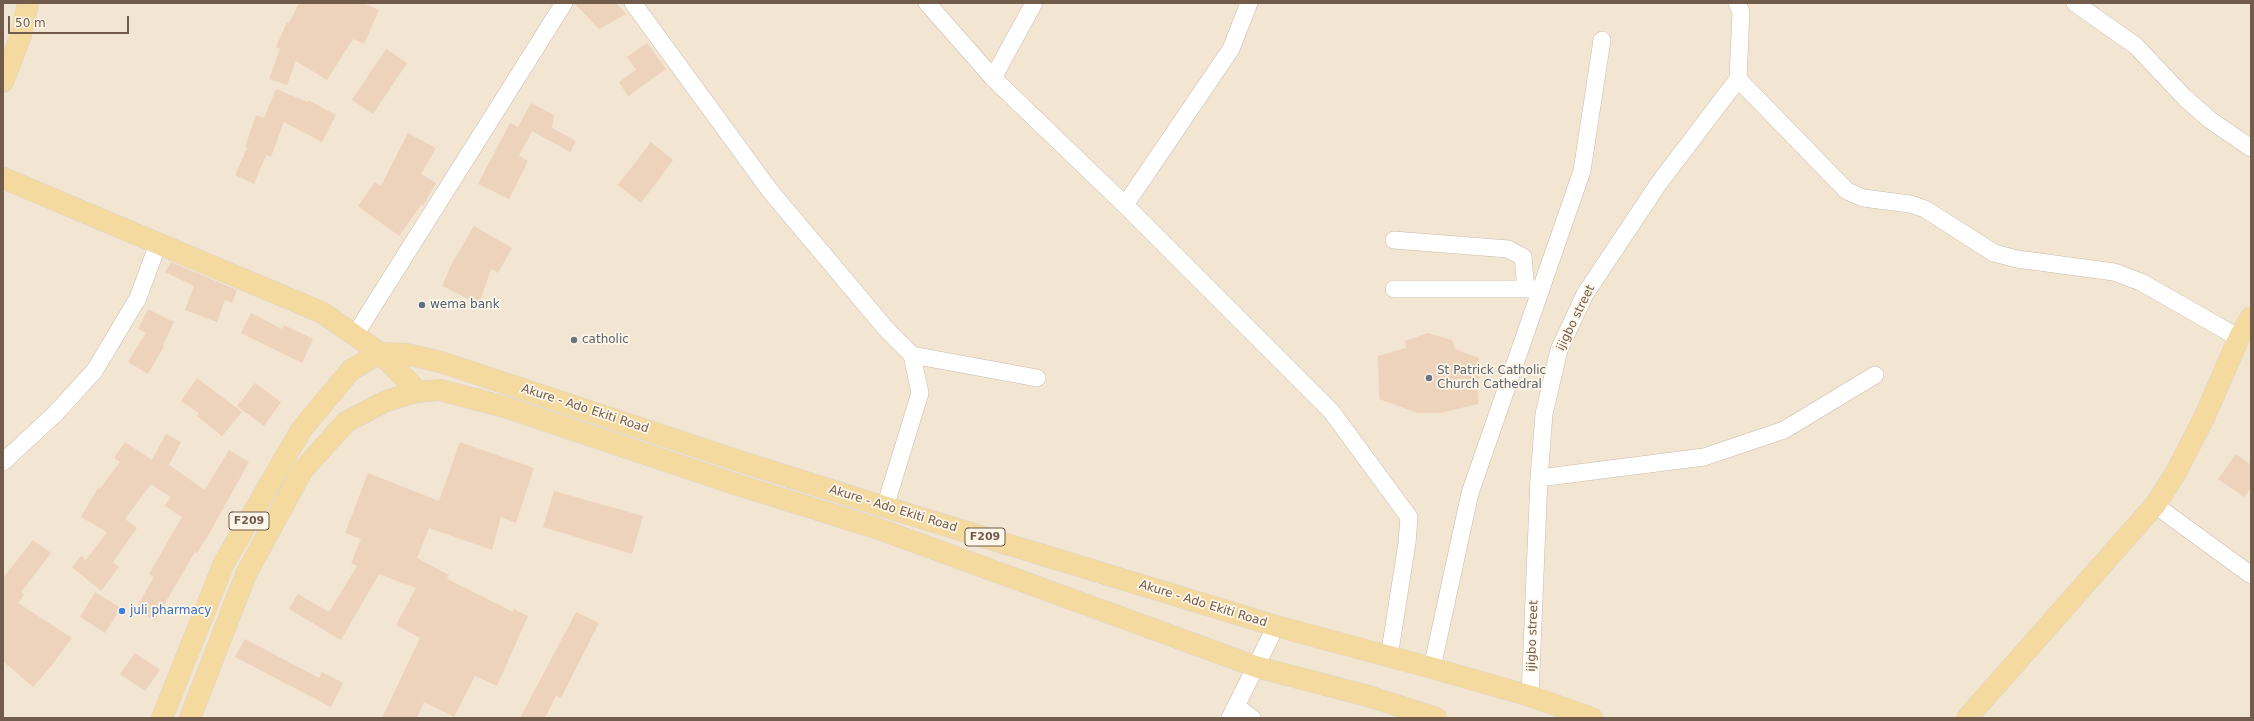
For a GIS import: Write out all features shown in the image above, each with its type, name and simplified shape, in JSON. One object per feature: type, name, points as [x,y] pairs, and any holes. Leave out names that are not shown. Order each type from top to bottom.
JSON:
[{"type":"main road","points":[[3,82],[21,35],[28,3]]},
{"type":"main road","points":[[3,178],[323,313],[380,353],[411,384],[416,392]]},
{"type":"main road","points":[[1967,718],[2155,505],[2174,476],[2203,420],[2239,338],[2251,317]]},
{"type":"main road","name":"Akure - Ado Ekiti Road","points":[[380,353],[406,354],[441,362],[742,462],[886,507],[1276,626],[1530,696],[1592,718]]},
{"type":"main road","name":"F209","points":[[162,718],[224,563],[301,430],[351,370],[380,353]]},
{"type":"main road","name":"Akure - Ado Ekiti Road","points":[[416,392],[440,390],[471,397],[590,434],[735,484],[879,529],[1257,667],[1368,696],[1436,718]]},
{"type":"main road","name":"F209","points":[[190,718],[246,574],[302,471],[346,422],[386,401],[416,392]]},
{"type":"street","points":[[355,335],[564,3]]},
{"type":"street","points":[[633,3],[771,192],[887,330],[912,355],[920,393],[886,507]]},
{"type":"street","points":[[927,3],[993,78],[1125,206],[1331,411],[1408,517],[1407,543],[1389,657]]},
{"type":"street","points":[[993,78],[1034,3]]},
{"type":"street","points":[[1125,206],[1231,49],[1249,3]]},
{"type":"street","points":[[1737,3],[1741,12],[1738,79],[1847,191],[1863,198],[1910,204],[1925,209],[1994,253],[2017,259],[2114,272],[2141,282],[2239,338]]},
{"type":"street","points":[[2075,3],[2136,46],[2185,98],[2210,120],[2251,148]]},
{"type":"street","points":[[1432,668],[1470,493],[1534,289],[1582,171],[1602,40]]},
{"type":"street","name":"ijigbo street","points":[[1530,696],[1539,478],[1544,414],[1559,350],[1585,294],[1659,183],[1738,79]]},
{"type":"street","points":[[1394,240],[1508,249],[1523,257],[1534,289]]},
{"type":"street","points":[[3,462],[56,413],[95,370],[138,298],[158,244]]},
{"type":"street","points":[[1394,289],[1534,289]]},
{"type":"street","points":[[912,355],[1037,378]]},
{"type":"street","points":[[1539,478],[1704,457],[1784,430],[1875,375]]},
{"type":"street","points":[[2155,505],[2251,575]]},
{"type":"street","points":[[1252,718],[1233,712],[1257,667],[1276,626]]},
{"type":"shaded area","points":[[3,3],[2251,3],[2251,718],[3,718]]},
{"type":"building","points":[[299,3],[363,3],[379,10],[364,44],[353,39],[327,80],[296,61],[287,85],[269,79],[280,49],[276,47],[287,22],[289,23]]},
{"type":"building","points":[[574,3],[616,3],[626,14],[599,29]]},
{"type":"building","points":[[647,43],[666,69],[628,96],[619,82],[636,70],[627,57]]},
{"type":"building","points":[[386,49],[407,63],[373,114],[352,100]]},
{"type":"building","points":[[276,89],[308,102],[308,100],[336,115],[322,142],[284,122],[271,157],[266,155],[254,184],[235,175],[247,148],[245,147],[256,115],[264,118]]},
{"type":"building","points":[[531,103],[554,115],[552,128],[576,141],[570,152],[532,131],[519,156],[528,161],[509,199],[478,184],[510,123],[518,127]]},
{"type":"building","points":[[408,133],[436,148],[421,174],[436,183],[423,206],[421,205],[399,236],[358,206],[375,182],[381,186]]},
{"type":"building","points":[[651,142],[673,160],[641,203],[618,185]]},
{"type":"building","points":[[474,226],[512,248],[498,273],[491,269],[479,304],[442,286],[452,263]]},
{"type":"building","points":[[171,262],[237,290],[232,303],[225,300],[217,322],[185,310],[194,286],[165,272]]},
{"type":"building","points":[[148,309],[174,322],[163,345],[164,346],[148,374],[128,362],[146,333],[138,329]]},
{"type":"building","points":[[251,313],[282,329],[284,325],[313,339],[302,363],[241,333]]},
{"type":"building","name":"St Patrick Catholic Church Cathedral","points":[[1428,333],[1452,340],[1455,349],[1479,358],[1478,404],[1440,413],[1418,413],[1379,399],[1378,356],[1406,348],[1405,341]]},
{"type":"building","points":[[197,378],[242,412],[222,436],[197,416],[199,413],[181,401]]},
{"type":"building","points":[[255,383],[281,402],[264,426],[237,406]]},
{"type":"building","points":[[166,434],[181,442],[169,465],[205,490],[229,450],[249,462],[209,534],[197,553],[195,552],[155,620],[135,610],[154,577],[149,574],[182,517],[165,506],[171,497],[151,484],[125,519],[137,528],[113,562],[119,567],[101,591],[72,567],[81,556],[86,560],[107,532],[81,517],[98,488],[100,489],[120,462],[114,458],[125,442],[152,460]]},
{"type":"building","points":[[460,442],[534,468],[516,523],[501,517],[492,550],[429,528],[417,558],[449,575],[447,579],[513,612],[514,609],[528,616],[497,686],[475,676],[454,717],[424,702],[417,718],[382,718],[420,638],[396,625],[416,588],[379,574],[341,640],[289,609],[298,594],[329,612],[357,566],[351,563],[361,539],[345,533],[368,473],[439,501]]},
{"type":"building","points":[[2236,454],[2251,465],[2251,488],[2244,497],[2218,479]]},
{"type":"building","points":[[554,491],[643,516],[632,554],[543,527]]},
{"type":"building","points":[[33,540],[51,553],[21,592],[24,595],[18,603],[72,638],[33,687],[3,661],[3,578]]},
{"type":"building","points":[[95,592],[121,608],[105,633],[80,617]]},
{"type":"building","points":[[576,612],[599,623],[561,698],[556,696],[545,718],[520,718]]},
{"type":"building","points":[[245,639],[319,678],[322,672],[343,683],[331,707],[235,657]]},
{"type":"building","points":[[135,653],[160,670],[145,691],[120,674]]},
{"type":"place","name":"wema bank","points":[[422,305]]},
{"type":"place","name":"catholic","points":[[574,340]]},
{"type":"place","name":"St Patrick Catholic Church Cathedral","points":[[1429,378]]},
{"type":"place","name":"juli pharmacy","points":[[122,611]]}]
